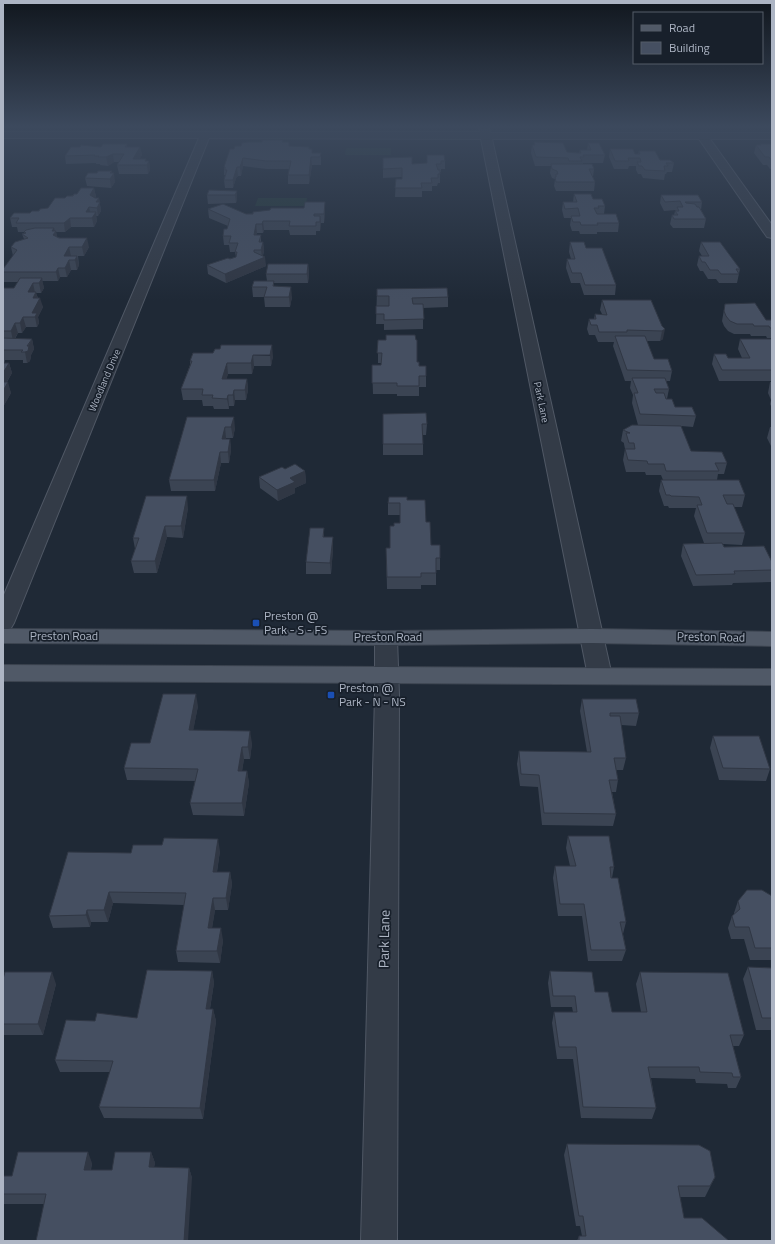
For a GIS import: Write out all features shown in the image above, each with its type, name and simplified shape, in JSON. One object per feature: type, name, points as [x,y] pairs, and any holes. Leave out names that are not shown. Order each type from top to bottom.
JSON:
[{"type":"main road","name":"Preston Road","points":[[3,636],[386,638],[592,636],[772,638]]},
{"type":"main road","points":[[3,673],[772,677]]},
{"type":"street","name":"Woodland Drive","points":[[3,624],[185,185]]},
{"type":"street","name":"Park Lane","points":[[496,185],[600,676]]},
{"type":"street","points":[[737,185],[772,234]]},
{"type":"street","name":"Park Lane","points":[[379,1241],[387,676],[386,638]]},
{"type":"green space","points":[[258,198],[307,198],[306,206],[255,206]]},
{"type":"building","points":[[395,185],[421,185],[422,188],[395,188]]},
{"type":"building","points":[[81,188],[94,188],[90,195],[95,198],[99,198],[96,202],[100,202],[97,208],[89,207],[86,212],[96,212],[92,218],[70,218],[64,223],[16,223],[19,218],[10,218],[14,213],[30,213],[32,211],[39,211],[40,209],[48,208],[55,198],[73,196],[74,194],[77,194]]},
{"type":"building","points":[[209,190],[237,191],[235,195],[207,195]]},
{"type":"building","points":[[574,194],[591,194],[593,199],[602,199],[605,206],[598,206],[599,208],[594,208],[597,214],[616,214],[619,223],[581,225],[580,222],[573,222],[571,216],[580,216],[578,208],[565,209],[563,202],[577,202]]},
{"type":"building","points":[[661,195],[698,195],[702,202],[685,202],[695,204],[699,207],[706,219],[674,219],[672,215],[678,215],[675,211],[679,211],[677,207],[683,207],[680,201],[665,202]]},
{"type":"building","points":[[305,202],[325,202],[324,214],[314,214],[314,216],[320,216],[320,222],[316,222],[316,226],[289,226],[290,221],[263,221],[262,224],[256,224],[254,235],[261,235],[259,242],[263,242],[261,250],[254,250],[254,252],[265,257],[225,274],[207,265],[236,257],[237,252],[235,252],[238,243],[229,243],[231,236],[223,236],[224,229],[227,229],[230,219],[208,209],[223,204],[246,214],[253,214],[253,212],[270,210],[271,208],[304,208]]},
{"type":"building","points":[[35,228],[54,228],[52,231],[56,231],[53,235],[59,238],[87,238],[82,247],[69,247],[64,256],[77,256],[75,260],[69,260],[65,268],[58,268],[56,272],[3,272],[3,269],[17,250],[11,247],[15,242],[28,238],[22,234],[26,233],[24,232],[26,230]]},
{"type":"building","points":[[570,242],[584,242],[586,248],[602,248],[616,285],[585,285],[581,273],[572,273],[567,259],[575,259]]},
{"type":"building","points":[[701,242],[720,242],[740,269],[736,269],[739,274],[721,274],[718,270],[710,270],[705,262],[702,262],[699,256],[709,256]]},
{"type":"building","points":[[268,264],[308,264],[307,274],[266,274]]},
{"type":"building","points":[[20,278],[42,278],[39,283],[33,283],[28,292],[36,292],[33,298],[40,298],[32,313],[37,313],[35,317],[23,317],[20,323],[15,323],[11,331],[3,331],[3,288],[14,288]]},
{"type":"building","points":[[254,281],[274,281],[273,286],[291,287],[289,297],[264,297],[267,287],[252,287]]},
{"type":"building","points":[[447,288],[448,297],[412,298],[413,304],[423,304],[424,319],[384,320],[384,314],[376,314],[376,306],[389,306],[389,296],[377,296],[377,289]]},
{"type":"building","points":[[602,300],[651,300],[662,326],[665,329],[662,331],[627,330],[627,332],[599,332],[597,325],[591,325],[589,319],[596,319],[595,314],[607,315]]},
{"type":"building","points":[[755,303],[766,320],[772,320],[772,328],[769,326],[754,326],[753,324],[737,324],[730,321],[724,311],[725,304]]},
{"type":"building","points":[[386,335],[415,335],[417,340],[417,362],[419,362],[419,366],[426,366],[426,376],[419,376],[419,386],[397,386],[397,383],[372,383],[372,365],[381,365],[382,353],[377,353],[378,340],[386,340]]},
{"type":"building","points":[[615,336],[645,336],[654,359],[668,359],[672,371],[627,370]]},
{"type":"building","points":[[3,338],[32,339],[27,346],[29,346],[28,351],[21,352],[23,350],[3,350]]},
{"type":"building","points":[[740,339],[772,339],[772,370],[722,370],[714,354],[726,354],[728,358],[750,358]]},
{"type":"building","points":[[221,345],[272,345],[270,355],[253,355],[251,363],[227,363],[222,379],[247,379],[245,390],[234,390],[233,395],[228,395],[227,399],[212,398],[213,395],[202,395],[203,389],[181,389],[192,361],[190,361],[193,353],[213,353],[215,349],[220,349]]},
{"type":"building","points":[[3,363],[9,363],[3,373]]},
{"type":"building","points":[[632,378],[665,378],[669,389],[654,389],[656,393],[664,393],[666,399],[672,399],[675,407],[692,407],[696,416],[640,414],[634,393],[638,393]]},
{"type":"building","points":[[3,382],[8,382],[3,391]]},
{"type":"building","points":[[426,413],[427,424],[422,424],[423,444],[383,444],[383,414]]},
{"type":"building","points":[[187,417],[234,417],[231,427],[225,427],[222,439],[230,439],[228,452],[220,452],[214,480],[169,480]]},
{"type":"building","points":[[632,425],[681,426],[691,451],[722,452],[727,463],[715,463],[719,471],[666,471],[664,464],[648,464],[647,461],[628,460],[625,449],[635,449],[634,443],[629,443],[626,433],[630,433],[623,430]]},
{"type":"building","points":[[295,464],[305,471],[290,478],[295,482],[277,490],[259,477],[282,467],[285,469]]},
{"type":"building","points":[[661,480],[739,480],[745,495],[723,495],[727,504],[733,504],[745,533],[707,533],[697,505],[702,505],[699,497],[666,495]]},
{"type":"building","points":[[146,496],[187,496],[181,526],[165,526],[155,561],[131,561],[139,538],[133,538]]},
{"type":"building","points":[[389,497],[407,497],[407,500],[425,500],[426,522],[430,522],[431,545],[440,545],[440,558],[436,558],[436,573],[421,573],[421,577],[387,577],[386,548],[390,548],[390,526],[394,526],[394,523],[400,523],[400,503],[388,503]]},
{"type":"building","points":[[310,528],[324,528],[323,537],[333,537],[330,563],[306,562]]},
{"type":"building","points":[[722,543],[724,547],[764,546],[772,562],[772,570],[734,571],[735,574],[696,575],[683,544]]},
{"type":"building","points":[[163,694],[196,694],[189,730],[250,731],[248,747],[242,747],[238,771],[247,771],[242,803],[190,803],[198,769],[124,768],[131,743],[150,743]]},
{"type":"building","points":[[582,699],[636,699],[639,713],[610,713],[610,716],[620,716],[626,758],[614,758],[618,780],[609,780],[616,814],[544,813],[539,775],[521,774],[519,751],[591,752]]},
{"type":"building","points":[[713,736],[759,736],[770,769],[723,768]]},
{"type":"building","points":[[568,836],[609,836],[614,867],[610,867],[611,878],[618,878],[626,922],[620,922],[626,950],[591,950],[584,904],[560,904],[555,866],[576,866]]},
{"type":"building","points":[[164,838],[218,839],[213,872],[230,872],[226,898],[213,898],[208,928],[221,928],[217,951],[176,951],[186,893],[109,892],[104,910],[87,910],[86,915],[49,916],[68,852],[131,853],[133,845],[162,845]]},
{"type":"building","points":[[747,890],[762,890],[772,896],[772,948],[755,948],[749,927],[735,927],[732,916],[740,909],[738,901]]},
{"type":"building","points":[[748,967],[772,968],[772,1018],[762,1018]]},
{"type":"building","points":[[147,970],[212,971],[206,1009],[213,1009],[200,1108],[99,1107],[113,1061],[55,1060],[66,1020],[95,1021],[97,1013],[137,1018]]},
{"type":"building","points":[[550,971],[592,972],[595,992],[608,992],[612,1012],[647,1012],[640,972],[728,973],[744,1035],[730,1035],[741,1077],[733,1077],[732,1073],[700,1072],[699,1067],[648,1067],[656,1108],[583,1107],[576,1047],[559,1047],[554,1012],[577,1012],[575,996],[553,996]]},
{"type":"building","points":[[5,972],[52,972],[38,1024],[3,1024],[3,979]]},
{"type":"building","points":[[567,1144],[699,1145],[710,1151],[715,1177],[710,1186],[678,1186],[684,1218],[702,1218],[729,1241],[579,1241],[579,1236],[586,1236],[583,1216],[579,1216]]},
{"type":"building","points":[[18,1152],[88,1152],[84,1170],[112,1170],[115,1152],[151,1152],[149,1167],[189,1168],[184,1241],[36,1241],[46,1194],[3,1194],[3,1176],[12,1176]]},
{"type":"place","name":"Preston @ Park - S - FS","points":[[256,623]]},
{"type":"place","name":"Preston @ Park - N - NS","points":[[331,695]]}]
